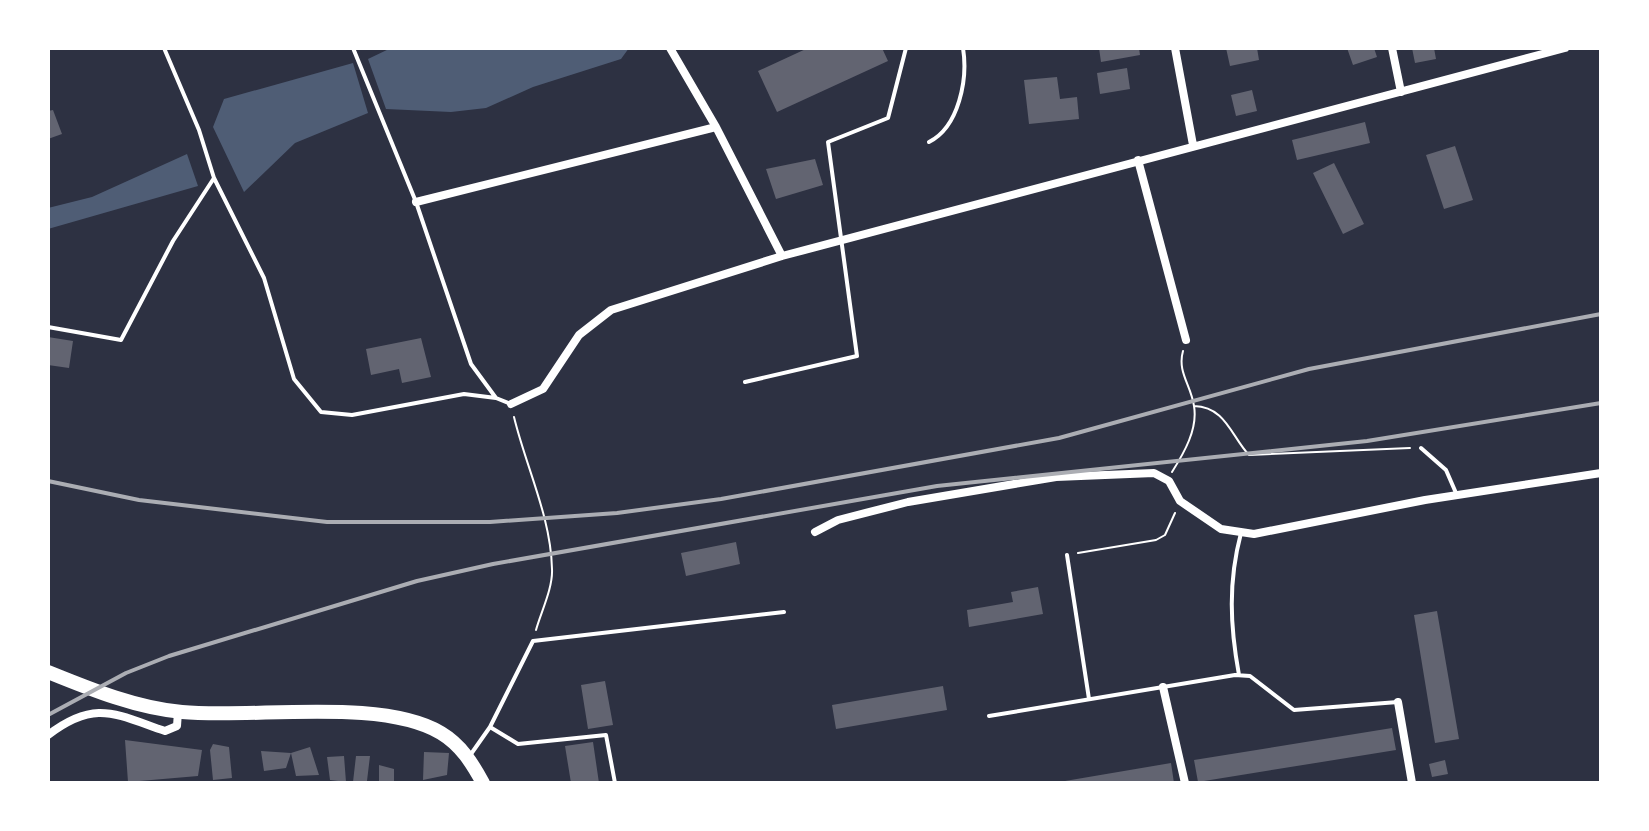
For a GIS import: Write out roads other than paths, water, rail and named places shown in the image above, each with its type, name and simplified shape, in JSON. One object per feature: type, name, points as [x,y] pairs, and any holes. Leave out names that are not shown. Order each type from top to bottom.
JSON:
[{"type":"main road","points":[[48,672],[92,690],[178,712],[366,713],[440,732],[469,757],[483,783]]},
{"type":"street","points":[[670,48],[716,127],[782,256]]},
{"type":"street","points":[[1175,48],[1193,145]]},
{"type":"street","points":[[1392,48],[1401,92]]},
{"type":"street","points":[[511,404],[543,389],[579,335],[611,310],[843,239],[1565,48]]},
{"type":"street","points":[[416,202],[716,127]]},
{"type":"street","points":[[1138,160],[1186,340]]},
{"type":"street","points":[[815,532],[838,520],[908,502],[1056,477],[1149,473],[1167,479],[1180,501],[1223,531],[1241,533],[1601,473]]},
{"type":"street","points":[[1163,687],[1185,783]]},
{"type":"street","points":[[1398,702],[1412,783]]},
{"type":"street","points":[[48,735],[84,716],[103,711],[169,731],[177,726],[178,712]]},
{"type":"lane","points":[[164,48],[199,130],[214,178],[264,278],[294,379],[321,412],[352,415],[464,394],[496,398],[511,404]]},
{"type":"lane","points":[[353,48],[416,202],[471,364],[496,398]]},
{"type":"lane","points":[[745,382],[857,356],[828,142],[888,118],[906,48]]},
{"type":"lane","points":[[929,142],[947,129],[958,104],[963,48]]},
{"type":"lane","points":[[48,327],[121,340],[173,241],[214,178]]},
{"type":"lane","points":[[1421,448],[1446,470],[1457,495]]},
{"type":"lane","points":[[1239,675],[1230,620],[1232,567],[1241,533]]},
{"type":"lane","points":[[1067,555],[1089,699]]},
{"type":"lane","points":[[469,757],[490,727],[533,641],[784,612]]},
{"type":"lane","points":[[989,716],[1239,675],[1250,676],[1294,710],[1398,702]]},
{"type":"lane","points":[[490,727],[518,744],[606,735],[615,783]]},
{"type":"water","points":[[391,48],[629,48],[621,59],[533,87],[486,108],[451,112],[386,109],[368,59]]},
{"type":"water","points":[[353,63],[368,113],[295,143],[244,192],[213,127],[224,99]]},
{"type":"water","points":[[187,154],[198,186],[48,229],[48,208],[92,197]]},
{"type":"railway","points":[[48,481],[139,500],[327,522],[490,522],[617,513],[721,499],[1059,438],[1309,369],[1601,314]]},
{"type":"railway","points":[[48,715],[126,673],[169,656],[417,581],[493,564],[937,486],[1367,441],[1601,403]]}]
